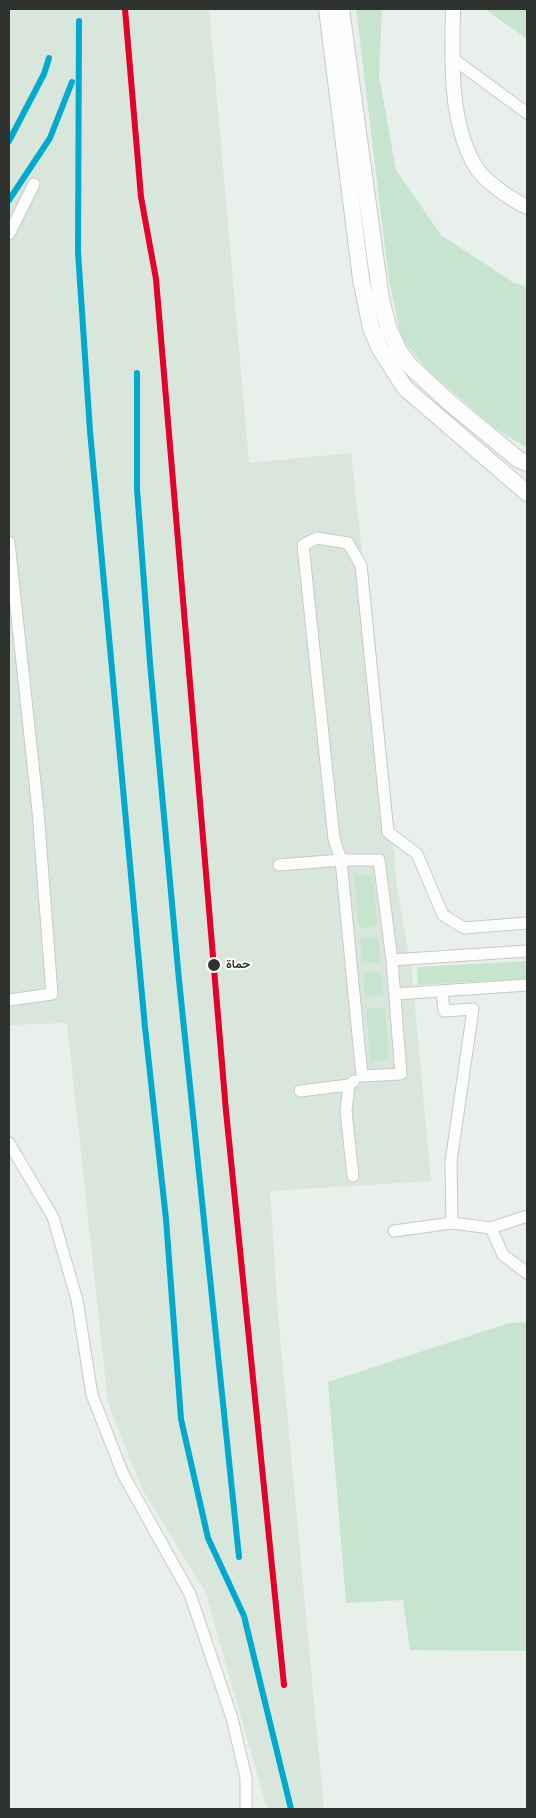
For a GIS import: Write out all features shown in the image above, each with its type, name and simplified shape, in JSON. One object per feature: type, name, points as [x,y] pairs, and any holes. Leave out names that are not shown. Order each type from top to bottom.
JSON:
[{"type":"main road","points":[[327,9],[361,279],[371,328],[391,370],[405,388],[527,494]]},
{"type":"main road","points":[[341,9],[381,299],[388,327],[399,350],[411,367],[450,403],[518,459],[527,463]]},
{"type":"street","points":[[453,9],[452,58],[458,126],[474,166],[509,199],[527,208]]},
{"type":"street","points":[[452,58],[527,112]]},
{"type":"street","points":[[9,234],[34,184]]},
{"type":"street","points":[[362,1076],[341,860],[334,839],[303,545],[317,538],[348,543],[361,565],[388,832],[417,854],[443,915],[464,928],[527,923]]},
{"type":"street","points":[[9,542],[38,811],[52,994],[9,1000]]},
{"type":"street","points":[[279,864],[341,860],[379,860],[392,960],[400,1074],[362,1076],[349,1085],[300,1091]]},
{"type":"street","points":[[392,960],[527,950]]},
{"type":"street","points":[[395,994],[527,986]]},
{"type":"street","points":[[442,991],[444,1011],[473,1009],[451,1162],[452,1223]]},
{"type":"street","points":[[349,1085],[346,1111],[353,1176]]},
{"type":"street","points":[[9,1143],[53,1217],[77,1300],[92,1395],[123,1474],[190,1594],[232,1718],[246,1778],[246,1809]]},
{"type":"street","points":[[394,1231],[452,1223],[491,1228],[527,1216]]},
{"type":"street","points":[[491,1228],[503,1255],[527,1273]]},
{"type":"shaded area","points":[[9,9],[209,9],[249,463],[351,453],[391,811],[396,881],[412,974],[431,1181],[270,1191],[278,1315],[324,1809],[267,1809],[206,1593],[143,1491],[108,1403],[67,1023],[9,1025]]},
{"type":"green space","points":[[356,9],[382,9],[379,76],[396,170],[441,235],[514,283],[527,287],[527,448],[496,429],[427,370],[401,337],[389,280]]},
{"type":"green space","points":[[485,9],[527,9],[527,39]]},
{"type":"green space","points":[[373,874],[377,926],[359,928],[354,875]]},
{"type":"green space","points":[[378,937],[381,962],[362,963],[360,938]]},
{"type":"green space","points":[[527,961],[527,979],[418,985],[417,967]]},
{"type":"green space","points":[[381,972],[384,995],[365,997],[363,973]]},
{"type":"green space","points":[[385,1007],[389,1060],[371,1062],[366,1009]]},
{"type":"green space","points":[[527,1322],[527,1651],[410,1650],[403,1600],[346,1603],[328,1382],[509,1323]]},
{"type":"transit line","points":[[125,9],[141,197],[156,279],[226,1111],[284,1685]]},
{"type":"transit line","points":[[79,21],[78,252],[90,431],[145,1027],[166,1219],[181,1419],[208,1538],[244,1616],[291,1809]]},
{"type":"transit line","points":[[9,141],[44,74],[49,58]]},
{"type":"transit line","points":[[9,200],[50,138],[72,82]]},
{"type":"transit line","points":[[137,373],[137,489],[150,663],[179,980],[239,1557]]},
{"type":"place","name":"حماة","points":[[214,965]]}]
